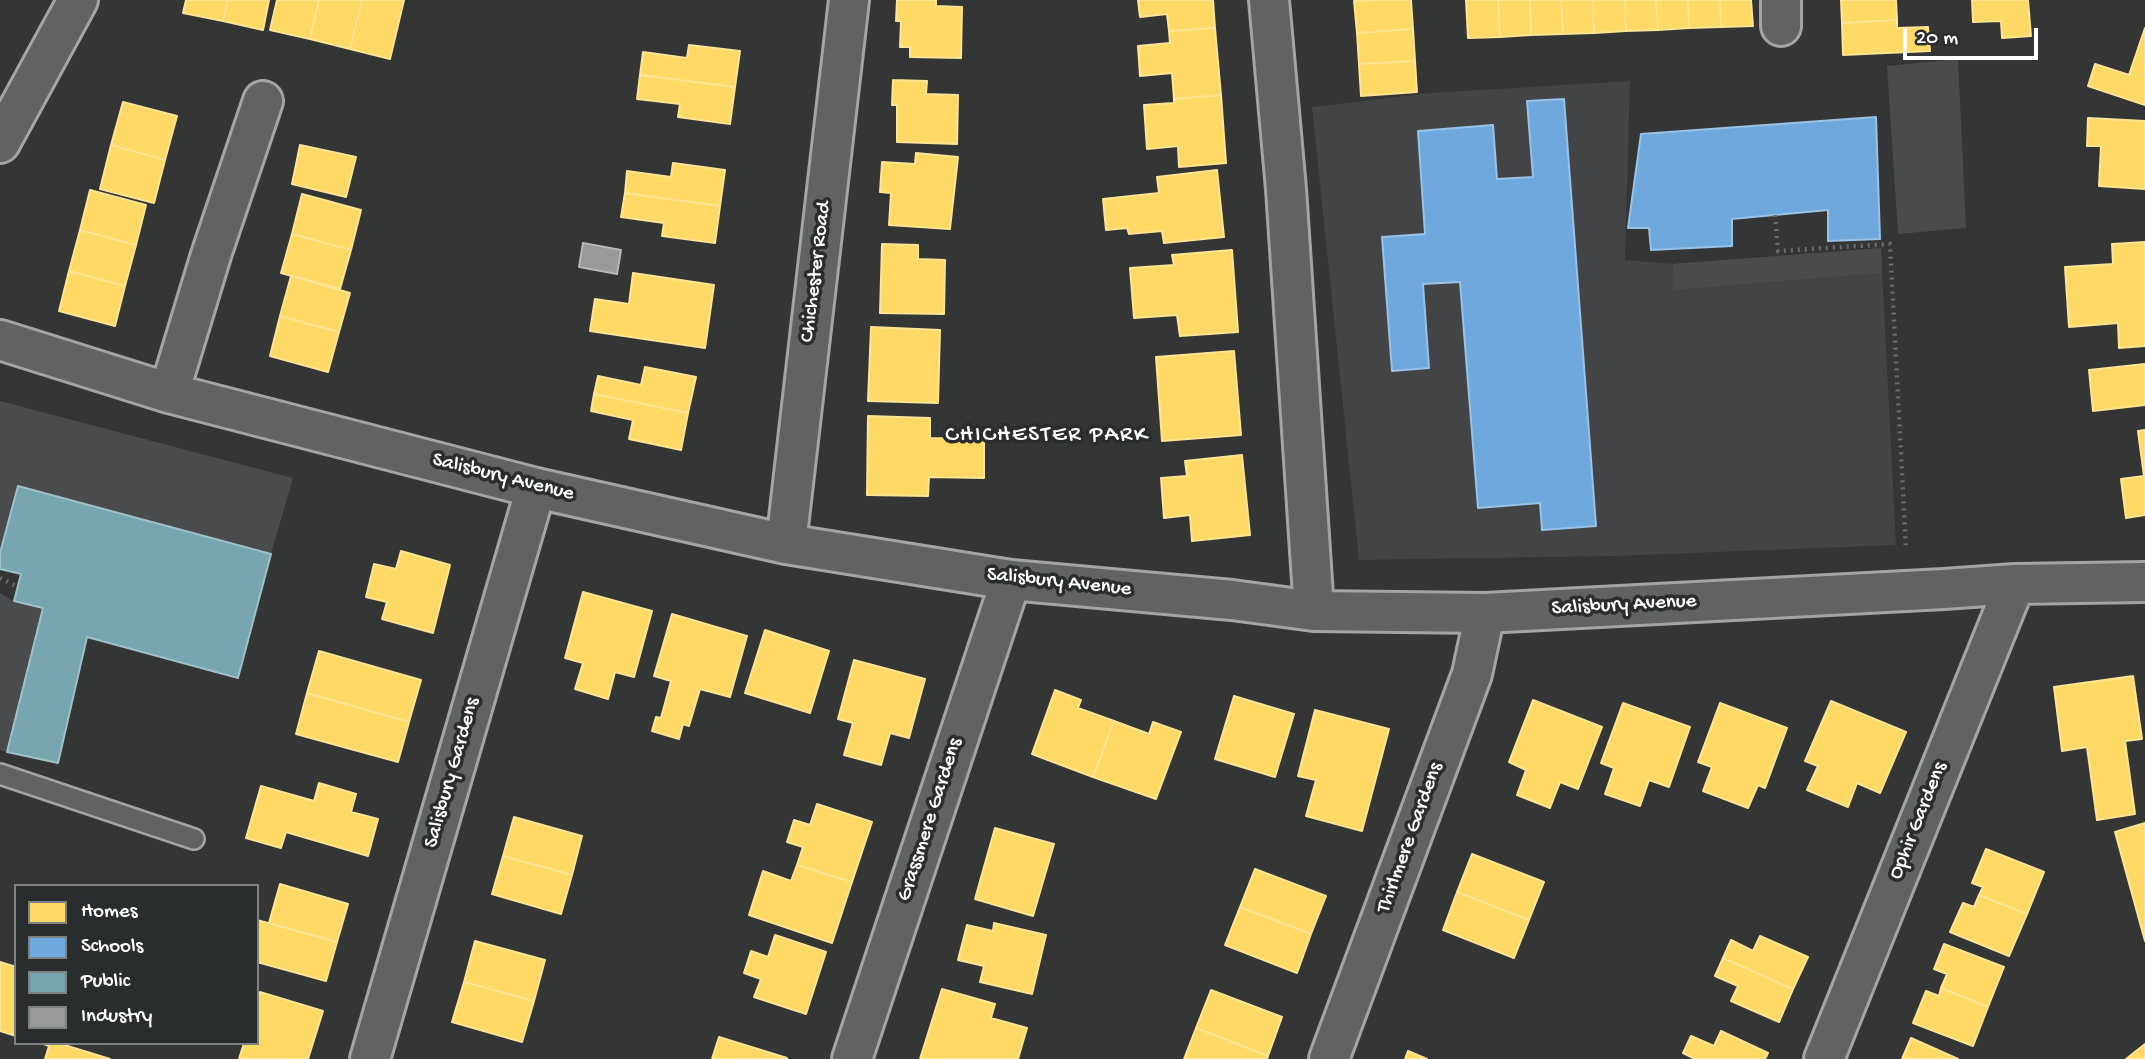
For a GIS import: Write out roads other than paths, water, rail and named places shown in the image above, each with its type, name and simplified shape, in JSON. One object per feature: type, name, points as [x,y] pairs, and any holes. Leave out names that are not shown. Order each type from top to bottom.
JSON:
[{"type":"street","points":[[0,143],[78,0]]},
{"type":"street","name":"Chichester Road","points":[[786,544],[849,0]]},
{"type":"street","points":[[1269,0],[1286,188],[1314,611]]},
{"type":"street","points":[[169,393],[211,255],[263,101]]},
{"type":"street","name":"Salisbury Avenue","points":[[0,340],[169,393],[536,488],[786,544],[1011,580],[1232,600],[1314,611],[1485,613],[2015,584],[2145,582]]},
{"type":"street","name":"Salisbury Gardens","points":[[370,1059],[536,488]]},
{"type":"street","name":"Grassmere Gardens","points":[[852,1059],[1011,580]]},
{"type":"street","name":"Ophir Gardens","points":[[1824,1059],[2015,584]]},
{"type":"street","name":"Thirlmere Gardens","points":[[1329,1059],[1472,674],[1485,613]]},
{"type":"lane","points":[[0,774],[194,839]]},
{"type":"district","name":"CHICHESTER PARK","points":[[1047,436]]}]
